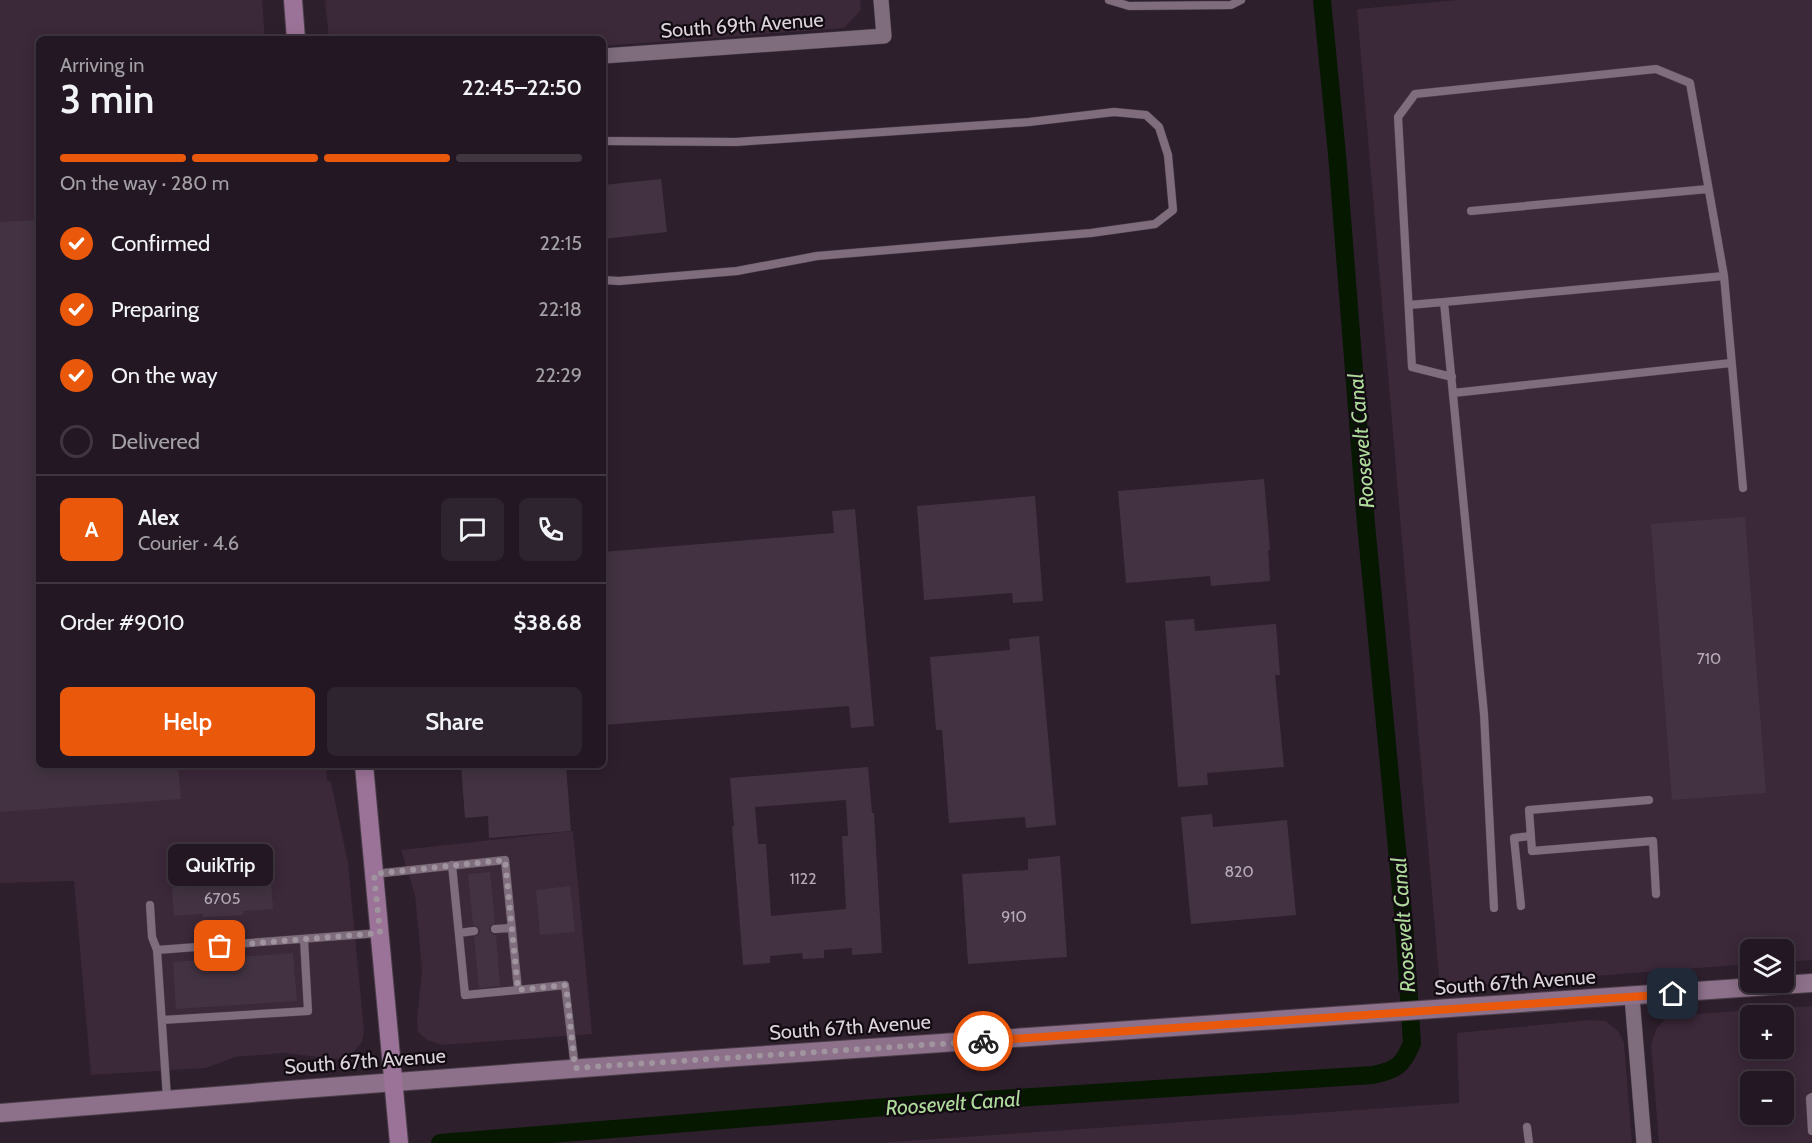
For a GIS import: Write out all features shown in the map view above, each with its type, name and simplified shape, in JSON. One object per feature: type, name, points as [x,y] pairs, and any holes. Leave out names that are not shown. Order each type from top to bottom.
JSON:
[{"type":"main road","points":[[293,0],[296,36]]},
{"type":"main road","points":[[364,768],[399,1143]]},
{"type":"main road","name":"South 67th Avenue","points":[[0,1113],[575,1068],[1812,983]]},
{"type":"street","name":"South 69th Avenue","points":[[606,56],[884,36],[881,0]]},
{"type":"street","points":[[1632,997],[1644,1143]]},
{"type":"lane","points":[[1109,0],[1130,6],[1231,5],[1241,0]]},
{"type":"lane","points":[[1452,376],[1412,367],[1398,117],[1415,94],[1656,69],[1690,83],[1724,276],[1743,488]]},
{"type":"lane","points":[[606,141],[736,142],[1029,122],[1114,112],[1146,115],[1159,127],[1168,155],[1173,210],[1155,224],[1091,233],[817,256],[737,271],[606,280]]},
{"type":"lane","points":[[1471,211],[1708,189]]},
{"type":"lane","points":[[1409,305],[1724,276]]},
{"type":"lane","points":[[1444,302],[1484,714],[1494,908]]},
{"type":"lane","points":[[1454,393],[1731,363]]},
{"type":"lane","points":[[1649,800],[1529,810],[1532,851],[1653,840],[1656,894]]},
{"type":"lane","points":[[1521,906],[1514,838],[1531,836]]},
{"type":"lane","points":[[374,874],[505,860],[518,990]]},
{"type":"lane","points":[[452,865],[465,995],[566,985],[575,1068]]},
{"type":"lane","points":[[150,905],[152,937],[157,950],[168,1100]]},
{"type":"lane","points":[[495,929],[512,928]]},
{"type":"lane","points":[[459,933],[474,931]]},
{"type":"lane","points":[[157,950],[380,933]]},
{"type":"lane","points":[[162,1020],[308,1011],[304,939]]},
{"type":"lane","points":[[1812,1097],[1810,1098],[1812,1131]]},
{"type":"lane","points":[[1527,1127],[1529,1143]]},
{"type":"shaded area","points":[[0,0],[262,0],[265,36],[36,36],[36,768],[326,768],[327,780],[331,782],[348,863],[364,1031],[362,1042],[350,1056],[335,1059],[284,1053],[235,1057],[206,1068],[91,1075],[74,881],[0,883]]},
{"type":"shaded area","points":[[325,0],[860,0],[861,10],[844,28],[606,46],[606,36],[329,36]]},
{"type":"shaded area","points":[[1458,0],[1812,0],[1812,960],[1794,961],[1794,939],[1740,939],[1740,965],[1440,988],[1357,9]]},
{"type":"shaded area","points":[[573,831],[592,1034],[442,1045],[427,1040],[418,1032],[417,1019],[422,970],[415,895],[401,850]]},
{"type":"shaded area","points":[[1812,1006],[1812,1143],[1659,1143],[1651,1044],[1657,1028],[1668,1016],[1740,1011],[1740,1059],[1794,1059],[1794,1007]]},
{"type":"shaded area","points":[[1589,1020],[1606,1021],[1619,1032],[1624,1043],[1632,1143],[877,1143],[1459,1103],[1457,1033]]},
{"type":"building","points":[[661,179],[667,232],[606,239],[606,185]]},
{"type":"building","points":[[36,220],[36,768],[178,768],[181,799],[0,812],[0,222]]},
{"type":"building","points":[[1264,479],[1270,550],[1268,550],[1270,581],[1211,586],[1210,576],[1126,583],[1118,491]]},
{"type":"building","points":[[1035,496],[1043,601],[1013,603],[1012,593],[924,600],[917,506]]},
{"type":"building","points":[[855,509],[874,726],[851,728],[849,706],[606,725],[606,552],[834,533],[832,511]]},
{"type":"building","points":[[1745,517],[1766,793],[1672,800],[1651,524]]},
{"type":"building","points":[[1194,619],[1195,631],[1276,624],[1280,675],[1275,675],[1284,767],[1207,773],[1208,785],[1178,787],[1165,621]]},
{"type":"building","points":[[1039,636],[1056,825],[1026,828],[1025,817],[949,823],[942,730],[936,730],[930,657],[1010,650],[1009,639]]},
{"type":"building","points":[[868,767],[872,813],[874,813],[882,953],[852,955],[852,948],[824,950],[824,958],[803,959],[802,953],[770,956],[770,963],[743,965],[730,778]],"holes":[[[846,800],[848,836],[842,836],[846,909],[771,916],[766,844],[758,844],[755,807]]]},
{"type":"building","points":[[461,768],[566,768],[571,831],[489,838],[488,816],[465,818]]},
{"type":"building","points":[[1212,814],[1213,827],[1287,820],[1296,915],[1191,924],[1181,817]]},
{"type":"building","points":[[1060,856],[1067,957],[968,964],[962,874],[1028,870],[1028,859]]},
{"type":"building","points":[[490,872],[495,923],[490,926],[489,930],[496,935],[500,986],[479,988],[474,937],[480,931],[473,925],[468,874]]},
{"type":"building","points":[[271,881],[273,909],[243,911],[243,915],[174,916],[172,888]]},
{"type":"building","points":[[570,886],[575,932],[540,935],[536,890]]},
{"type":"building","points":[[293,953],[297,1001],[176,1009],[173,962]]},
{"type":"waterway","name":"Roosevelt Canal","points":[[440,1143],[923,1104],[1373,1075],[1393,1069],[1402,1062],[1412,1043],[1404,923],[1366,524],[1337,154],[1322,0]]},
{"type":"way so far","points":[[220,946],[380,933],[374,874],[505,860],[518,990],[566,985],[575,1068],[983,1041]]},
{"type":"place","name":"QuikTrip","points":[[220,946]]},
{"type":"route","points":[[983,1041],[1673,994]]}]
